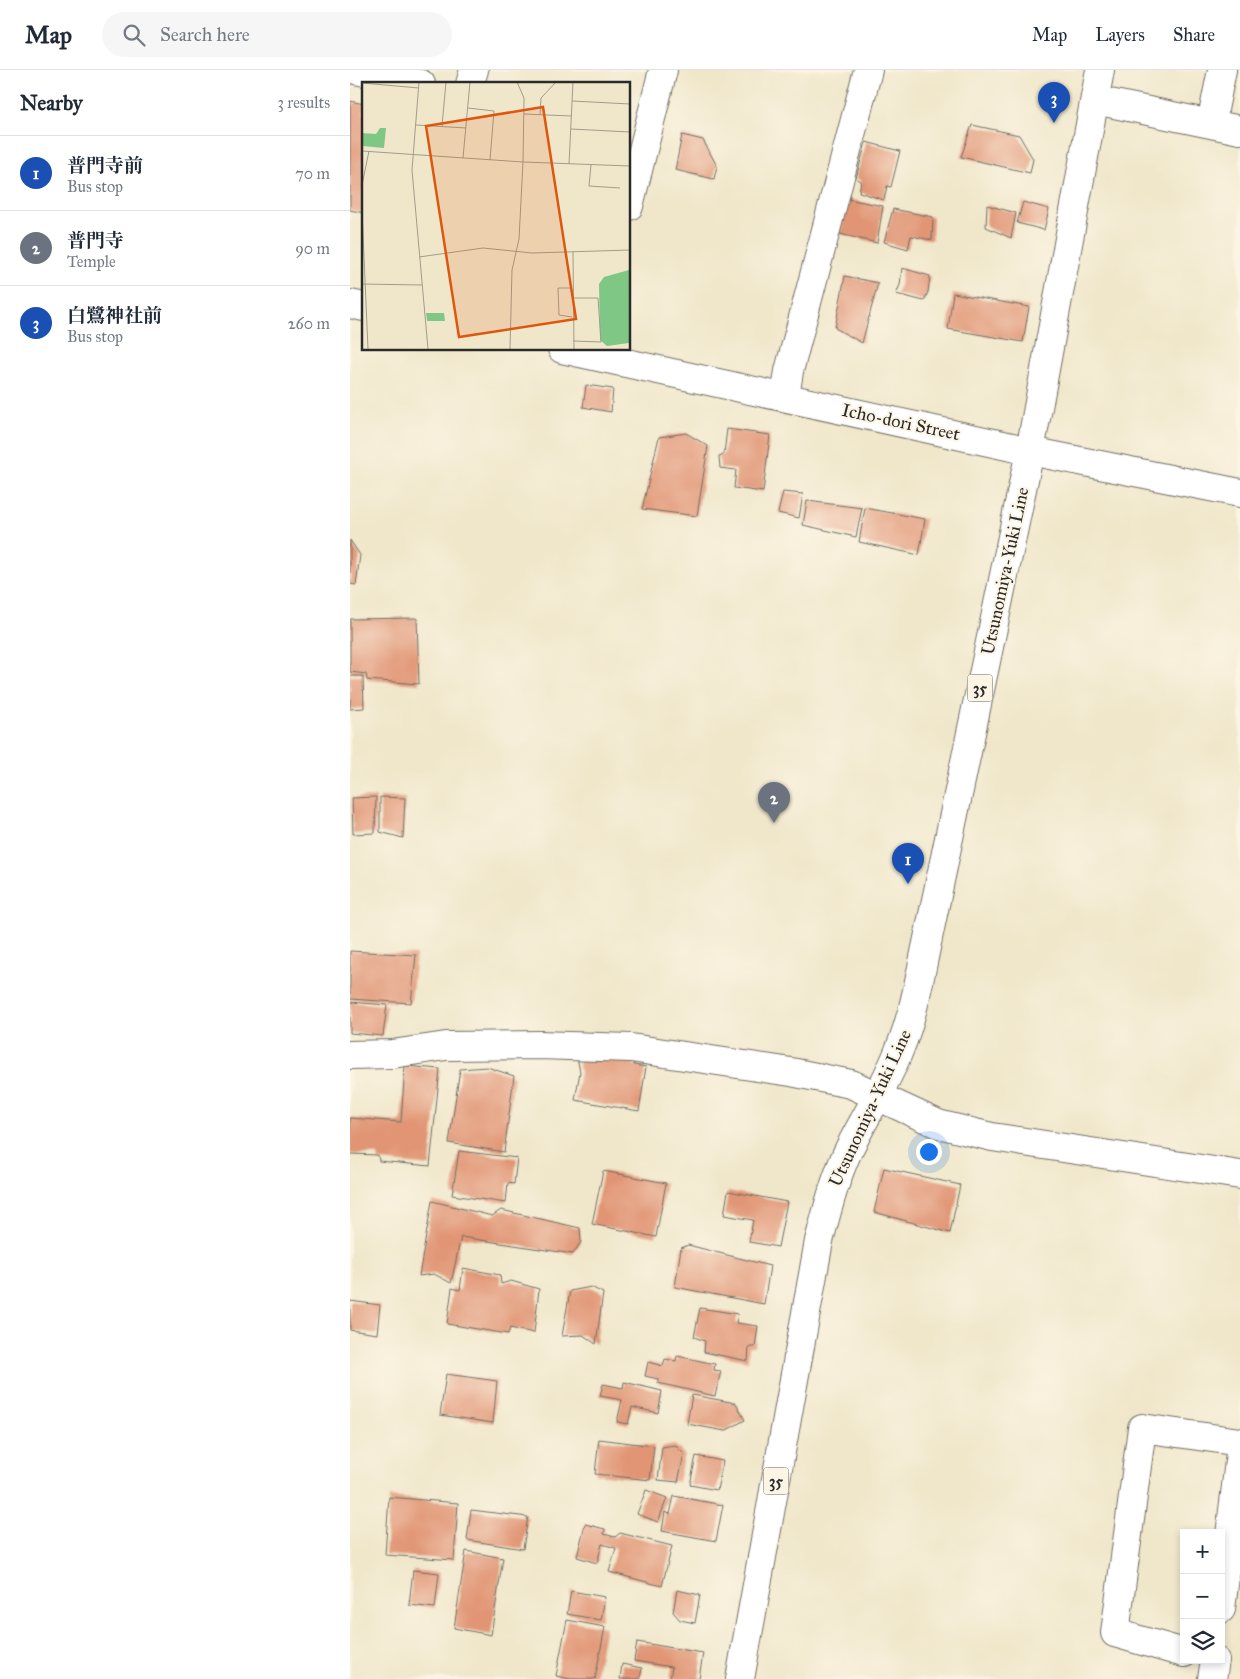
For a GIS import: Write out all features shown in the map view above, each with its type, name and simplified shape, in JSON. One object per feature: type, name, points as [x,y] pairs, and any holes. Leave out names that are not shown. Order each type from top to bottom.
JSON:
[{"type":"street","points":[[356,70],[412,82]]},
{"type":"street","points":[[630,198],[638,130],[663,70]]},
{"type":"street","points":[[785,397],[791,362],[868,70]]},
{"type":"street","name":"Utsunomiya-Yuki Line","points":[[740,1679],[819,1241],[831,1194],[848,1152],[901,1047],[911,1015],[1030,451],[1100,70]]},
{"type":"street","points":[[1211,124],[1222,70]]},
{"type":"street","points":[[1095,100],[1240,130]]},
{"type":"street","name":"Icho-dori Street","points":[[571,350],[590,352],[1030,451],[1240,493]]},
{"type":"street","points":[[350,1055],[392,1054],[446,1046],[539,1045],[631,1048],[791,1072],[851,1084],[938,1124],[992,1137],[1240,1175]]},
{"type":"street","points":[[1180,1653],[1115,1633],[1142,1428],[1240,1442]]},
{"type":"street","points":[[1225,1586],[1236,1522],[1240,1453]]},
{"type":"building","points":[[350,101],[362,104],[362,213],[350,210]]},
{"type":"building","points":[[972,125],[1019,135],[1033,159],[1030,173],[961,157]]},
{"type":"building","points":[[682,135],[703,140],[717,166],[714,179],[675,170]]},
{"type":"building","points":[[866,142],[900,151],[891,187],[887,186],[884,200],[859,192],[861,181],[856,178]]},
{"type":"building","points":[[848,199],[883,206],[877,243],[840,234]]},
{"type":"building","points":[[1023,202],[1049,209],[1044,230],[1017,223]]},
{"type":"building","points":[[987,205],[1016,213],[1011,238],[986,227]]},
{"type":"building","points":[[893,209],[933,217],[932,240],[911,236],[908,249],[884,242]]},
{"type":"building","points":[[902,268],[930,276],[928,292],[924,301],[896,294],[900,285]]},
{"type":"building","points":[[845,276],[878,283],[862,343],[835,328]]},
{"type":"building","points":[[953,293],[1029,307],[1023,342],[948,329]]},
{"type":"building","points":[[586,385],[613,389],[611,412],[583,407]]},
{"type":"building","points":[[727,429],[770,435],[763,492],[734,488],[736,470],[720,468],[719,456],[724,454]]},
{"type":"building","points":[[686,433],[708,446],[697,516],[642,509],[659,437]]},
{"type":"building","points":[[783,492],[803,494],[799,518],[778,513]]},
{"type":"building","points":[[807,501],[862,508],[856,537],[803,525]]},
{"type":"building","points":[[865,508],[925,519],[919,555],[859,542]]},
{"type":"building","points":[[350,540],[360,555],[356,585],[350,584]]},
{"type":"building","points":[[417,618],[419,684],[367,680],[366,674],[350,672],[350,619]]},
{"type":"building","points":[[350,676],[363,676],[364,708],[350,709]]},
{"type":"building","points":[[376,797],[375,833],[353,834],[352,798]]},
{"type":"building","points":[[380,797],[405,798],[403,838],[380,832]]},
{"type":"building","points":[[350,951],[416,955],[411,1003],[350,999]]},
{"type":"building","points":[[350,1002],[387,1005],[383,1036],[350,1033]]},
{"type":"building","points":[[577,1057],[633,1060],[634,1065],[646,1067],[639,1111],[575,1100],[580,1072]]},
{"type":"building","points":[[405,1066],[440,1069],[430,1166],[379,1161],[378,1155],[350,1154],[350,1118],[401,1122]]},
{"type":"building","points":[[487,1067],[514,1076],[504,1152],[449,1143],[460,1069]]},
{"type":"building","points":[[459,1151],[517,1158],[514,1184],[508,1183],[506,1203],[452,1195]]},
{"type":"building","points":[[884,1168],[960,1185],[950,1233],[874,1212]]},
{"type":"building","points":[[603,1171],[666,1183],[656,1237],[592,1224]]},
{"type":"building","points":[[728,1191],[787,1202],[778,1247],[749,1242],[753,1220],[724,1215]]},
{"type":"building","points":[[432,1201],[492,1216],[501,1210],[580,1228],[581,1242],[573,1254],[461,1237],[451,1283],[434,1274],[419,1276]]},
{"type":"building","points":[[688,1245],[770,1266],[764,1304],[675,1287],[681,1248]]},
{"type":"building","points":[[463,1268],[500,1275],[501,1284],[511,1281],[539,1289],[534,1333],[510,1328],[508,1334],[447,1324],[452,1288],[460,1290]]},
{"type":"building","points":[[591,1287],[603,1293],[596,1344],[583,1335],[562,1336],[570,1291]]},
{"type":"building","points":[[350,1301],[380,1305],[377,1334],[350,1330]]},
{"type":"building","points":[[700,1308],[738,1314],[736,1323],[758,1326],[755,1347],[749,1347],[748,1361],[704,1352],[705,1341],[694,1337]]},
{"type":"building","points":[[677,1356],[715,1364],[714,1370],[721,1371],[715,1396],[658,1383],[658,1379],[645,1376],[648,1362],[663,1366],[665,1359],[676,1361]]},
{"type":"building","points":[[446,1374],[497,1381],[493,1423],[440,1415]]},
{"type":"building","points":[[624,1382],[662,1391],[658,1413],[632,1407],[628,1424],[617,1422],[622,1400],[600,1396],[603,1384],[623,1388]]},
{"type":"building","points":[[692,1395],[736,1403],[745,1420],[725,1431],[687,1424]]},
{"type":"building","points":[[599,1439],[654,1446],[650,1480],[595,1474]]},
{"type":"building","points":[[675,1445],[684,1454],[678,1482],[658,1480],[662,1447]]},
{"type":"building","points":[[696,1456],[723,1461],[717,1490],[690,1485]]},
{"type":"building","points":[[646,1490],[667,1498],[658,1522],[637,1514]]},
{"type":"building","points":[[674,1496],[723,1505],[716,1541],[662,1531],[665,1512],[670,1514]]},
{"type":"building","points":[[389,1497],[458,1503],[454,1560],[385,1555]]},
{"type":"building","points":[[471,1510],[528,1517],[523,1549],[467,1540]]},
{"type":"building","points":[[585,1524],[605,1529],[604,1534],[615,1537],[620,1533],[672,1546],[662,1586],[609,1572],[616,1548],[602,1544],[597,1563],[577,1557]]},
{"type":"building","points":[[466,1551],[503,1558],[491,1635],[454,1628]]},
{"type":"building","points":[[413,1570],[439,1573],[435,1608],[409,1605]]},
{"type":"building","points":[[677,1590],[700,1595],[695,1623],[680,1620],[673,1612]]},
{"type":"building","points":[[571,1591],[605,1597],[601,1620],[567,1614]]},
{"type":"building","points":[[567,1620],[605,1627],[595,1679],[571,1679],[556,1676]]},
{"type":"building","points":[[637,1642],[703,1653],[699,1679],[670,1679],[672,1667],[634,1661]]},
{"type":"building","points":[[622,1664],[642,1668],[640,1679],[620,1679]]},
{"type":"place","name":"白鷺神社前","points":[[1054,123]]},
{"type":"place","name":"普門寺","points":[[774,823]]},
{"type":"place","name":"普門寺前","points":[[908,884]]}]
